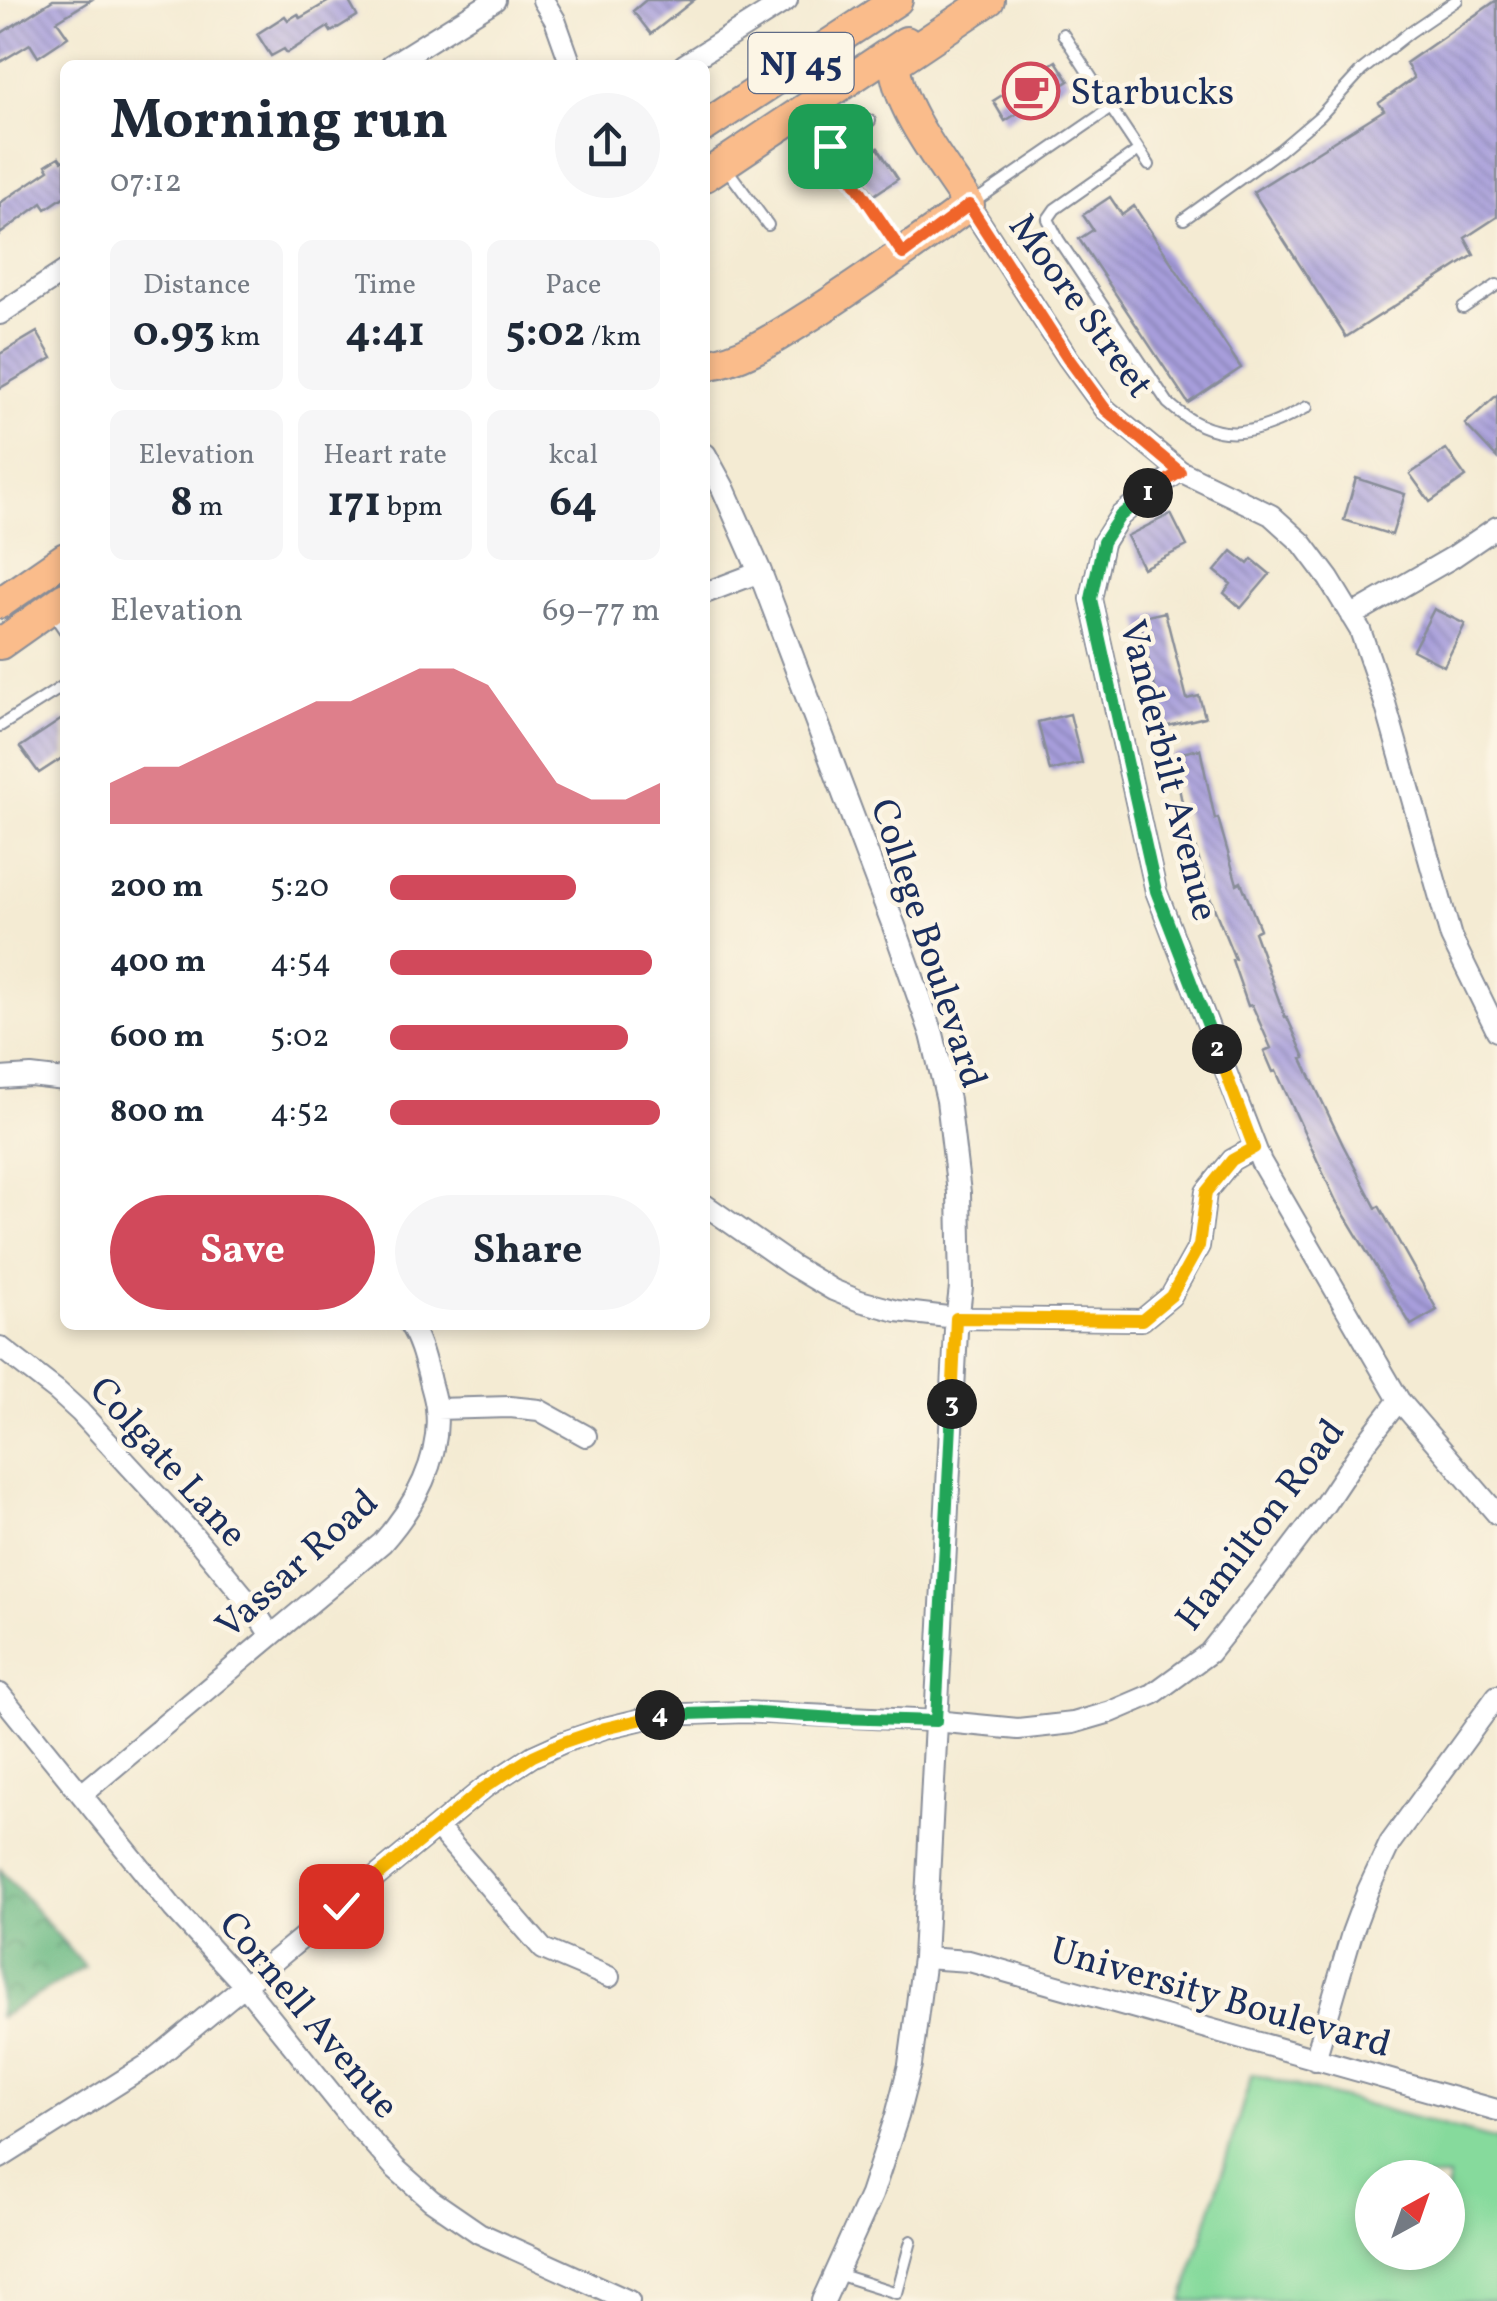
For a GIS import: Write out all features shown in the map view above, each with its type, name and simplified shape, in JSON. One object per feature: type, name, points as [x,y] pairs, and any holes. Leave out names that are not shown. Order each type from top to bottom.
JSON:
[{"type":"main road","name":"NJ 45","points":[[710,123],[897,0]]},
{"type":"main road","name":"NJ 45","points":[[724,164],[971,0]]},
{"type":"main road","points":[[710,364],[741,357],[769,342],[903,254],[969,205],[906,106],[894,63],[989,0]]},
{"type":"main road","points":[[724,164],[773,141],[862,88],[878,89],[906,106]]},
{"type":"main road","points":[[0,603],[60,561]]},
{"type":"main road","points":[[0,644],[60,613]]},
{"type":"street","points":[[400,60],[495,0]]},
{"type":"street","points":[[542,0],[570,60]]},
{"type":"street","points":[[692,60],[787,0]]},
{"type":"street","name":"Moore Street","points":[[969,205],[1106,410],[1180,472],[1271,515],[1302,543],[1329,579],[1360,630],[1425,837],[1451,936],[1497,1031]]},
{"type":"street","points":[[0,314],[60,275]]},
{"type":"street","name":"College Boulevard","points":[[710,464],[760,572],[932,1034],[948,1100],[960,1193],[961,1287],[956,1318],[924,1958],[910,2065],[898,2116],[871,2195],[824,2301]]},
{"type":"street","name":"Vanderbilt Avenue","points":[[1180,472],[1120,516],[1103,542],[1091,599],[1156,891],[1254,1148],[1399,1400],[1497,1514]]},
{"type":"street","points":[[1350,616],[1497,527]]},
{"type":"street","points":[[710,591],[760,572]]},
{"type":"street","points":[[0,1078],[60,1079]]},
{"type":"street","points":[[710,1208],[791,1265],[860,1302],[956,1318],[1142,1320],[1171,1296],[1199,1246],[1206,1192],[1232,1160],[1254,1148]]},
{"type":"street","name":"Vassar Road","points":[[82,1794],[382,1543],[398,1525],[418,1494],[431,1463],[436,1437],[436,1408],[413,1330]]},
{"type":"street","name":"Colgate Lane","points":[[0,1348],[80,1412],[193,1535],[252,1606],[271,1636]]},
{"type":"street","name":"Hamilton Road","points":[[0,2158],[149,2064],[484,1788],[533,1756],[564,1742],[659,1715],[745,1712],[1018,1729],[1073,1723],[1154,1694],[1209,1653],[1325,1504],[1364,1444],[1399,1400]]},
{"type":"street","points":[[436,1408],[539,1410],[586,1436]]},
{"type":"street","name":"Cornell Avenue","points":[[0,1694],[174,1908],[244,1985],[395,2168],[431,2200],[479,2233],[629,2301]]},
{"type":"street","points":[[1315,2060],[1352,1932],[1390,1844],[1497,1696]]},
{"type":"street","points":[[438,1828],[542,1949],[609,1976]]},
{"type":"street","name":"University Boulevard","points":[[924,1958],[969,1962],[1497,2110]]},
{"type":"lane","points":[[1184,219],[1280,150],[1320,116],[1362,70],[1457,0]]},
{"type":"lane","points":[[1062,34],[1148,165]]},
{"type":"lane","points":[[969,205],[1111,108]]},
{"type":"lane","points":[[870,121],[830,146],[903,254]]},
{"type":"lane","points":[[1138,150],[1055,209],[1048,219],[1058,239],[1168,403],[1185,418],[1209,430],[1236,433],[1269,426],[1307,407]]},
{"type":"lane","points":[[724,164],[768,225]]},
{"type":"lane","points":[[1462,308],[1497,286]]},
{"type":"lane","points":[[0,726],[60,688]]},
{"type":"lane","points":[[836,2273],[895,2297],[912,2241]]},
{"type":"green space","points":[[0,1869],[85,1967],[0,2017]]},
{"type":"green space","points":[[1252,2074],[1497,2140],[1497,2301],[1183,2301]]},
{"type":"building","points":[[53,0],[91,0],[57,21],[68,37],[38,57],[30,44],[0,62],[0,34]]},
{"type":"building","points":[[331,0],[348,0],[357,16],[331,32],[328,27],[287,53],[284,49],[271,56],[257,34],[285,16],[288,20],[298,14],[300,18]]},
{"type":"building","points":[[646,0],[694,0],[651,34],[633,11]]},
{"type":"building","points":[[1497,0],[1497,217],[1465,238],[1474,255],[1346,337],[1253,192],[1384,110],[1379,103],[1414,78],[1406,63]]},
{"type":"building","name":"Starbucks","points":[[1056,61],[1069,81],[1005,121],[993,101]]},
{"type":"building","points":[[878,148],[898,179],[874,195],[853,164]]},
{"type":"building","points":[[60,158],[60,199],[46,209],[42,203],[0,234],[0,203],[49,170],[46,165]]},
{"type":"building","points":[[1110,197],[1122,215],[1134,206],[1241,368],[1188,403],[1079,239],[1093,230],[1083,215]]},
{"type":"building","points":[[37,332],[52,358],[0,388],[0,354]]},
{"type":"building","points":[[1497,395],[1497,458],[1465,424]]},
{"type":"building","points":[[1446,449],[1466,477],[1430,502],[1410,474]]},
{"type":"building","points":[[1356,478],[1405,494],[1392,535],[1344,520]]},
{"type":"building","points":[[1171,514],[1187,546],[1143,568],[1127,536]]},
{"type":"building","points":[[1232,551],[1248,564],[1252,559],[1270,574],[1241,608],[1224,593],[1231,584],[1215,571]]},
{"type":"building","points":[[1434,609],[1465,624],[1444,666],[1413,650]]},
{"type":"building","points":[[1165,612],[1187,699],[1199,696],[1205,717],[1164,727],[1139,618]]},
{"type":"building","points":[[1070,714],[1082,763],[1050,771],[1038,722]]},
{"type":"building","points":[[60,720],[60,759],[39,773],[20,747]]},
{"type":"building","points":[[1200,749],[1215,819],[1218,818],[1237,884],[1241,882],[1260,929],[1254,932],[1285,1017],[1305,1058],[1302,1059],[1376,1208],[1379,1206],[1437,1310],[1411,1325],[1336,1201],[1264,1051],[1271,1048],[1252,1005],[1248,1006],[1232,960],[1235,959],[1210,898],[1172,755]]},
{"type":"place","name":"Starbucks","points":[[1031,91]]},
{"type":"route","points":[[341,1906],[512,1769],[564,1742],[605,1728],[659,1715],[745,1712],[936,1721],[956,1318],[1142,1320],[1171,1296],[1199,1246],[1206,1192],[1232,1160],[1254,1148],[1156,891],[1091,599],[1103,542],[1120,516],[1180,472],[1106,410],[969,205],[903,254],[830,146]]}]
